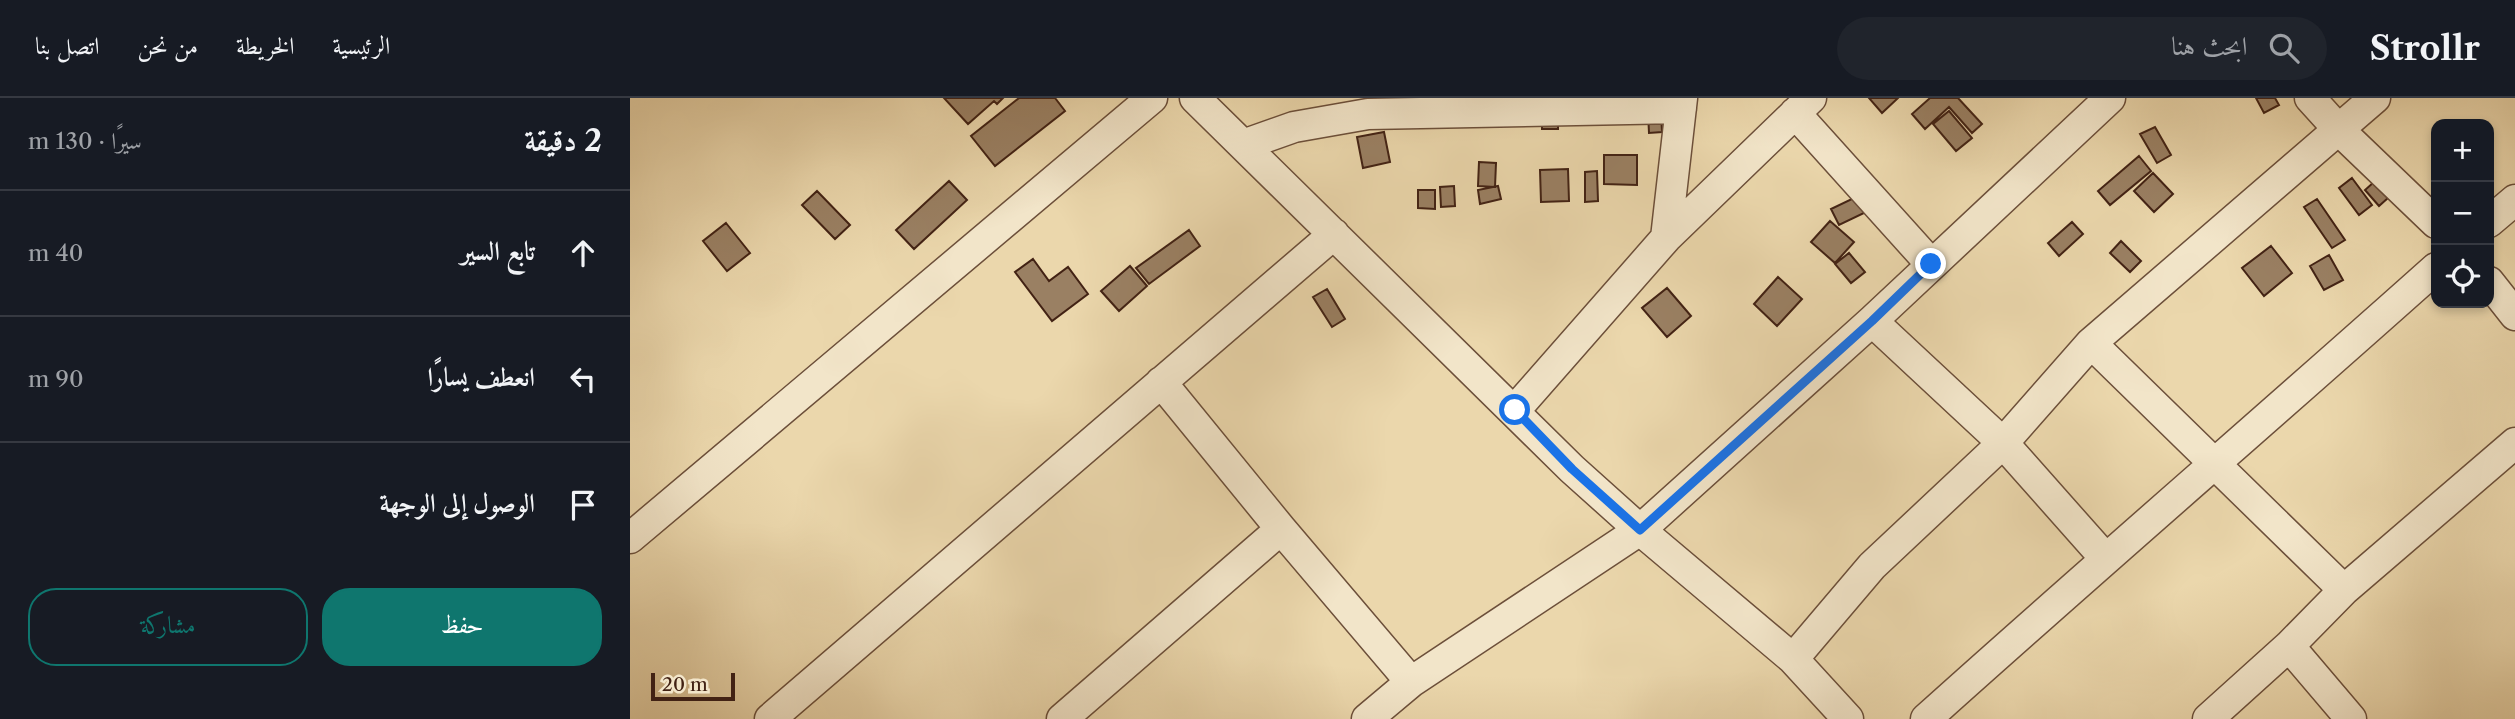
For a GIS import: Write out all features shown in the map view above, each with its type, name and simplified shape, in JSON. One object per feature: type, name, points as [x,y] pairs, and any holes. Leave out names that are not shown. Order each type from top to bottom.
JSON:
[{"type":"street","points":[[630,538],[1152,98]]},
{"type":"street","points":[[1195,98],[1572,469],[1793,659],[1848,719]]},
{"type":"street","points":[[1367,719],[1411,682],[1640,530],[1872,321],[2110,98]]},
{"type":"street","points":[[2310,98],[2339,130],[2431,218]]},
{"type":"street","points":[[1793,659],[1872,566],[2003,443],[2091,343],[2375,98]]},
{"type":"street","points":[[1243,145],[1368,106],[1682,103],[1666,238]]},
{"type":"street","points":[[1515,410],[1666,238],[1803,106],[1931,264]]},
{"type":"street","points":[[2494,218],[2515,200]]},
{"type":"street","points":[[771,719],[1334,234]]},
{"type":"street","points":[[1926,719],[2431,272]]},
{"type":"street","points":[[2494,288],[2515,315]]},
{"type":"street","points":[[1872,321],[2003,443],[2105,558]]},
{"type":"street","points":[[2091,343],[2344,590]]},
{"type":"street","points":[[1161,382],[1411,682]]},
{"type":"street","points":[[2208,719],[2289,646],[2344,590],[2515,443]]},
{"type":"street","points":[[1062,719],[1281,529]]},
{"type":"street","points":[[2289,646],[2351,719]]},
{"type":"building","points":[[944,98],[1003,98],[997,104],[994,101],[968,124]]},
{"type":"building","points":[[1019,98],[1055,98],[1065,111],[995,166],[971,136]]},
{"type":"building","points":[[1869,98],[1898,98],[1882,113]]},
{"type":"building","points":[[1930,98],[1958,98],[1982,124],[1972,133],[1949,107],[1925,129],[1912,114]]},
{"type":"building","points":[[2256,98],[2275,98],[2279,105],[2264,113]]},
{"type":"building","points":[[1542,111],[1558,111],[1558,129],[1542,129]]},
{"type":"building","points":[[1949,111],[1972,138],[1956,151],[1933,124]]},
{"type":"building","points":[[1648,112],[1661,112],[1662,132],[1649,133]]},
{"type":"building","points":[[2155,127],[2171,155],[2157,163],[2140,134]]},
{"type":"building","points":[[1384,132],[1390,162],[1363,168],[1357,137]]},
{"type":"building","points":[[1604,155],[1637,155],[1637,185],[1604,184]]},
{"type":"building","points":[[2139,156],[2151,171],[2110,205],[2098,191]]},
{"type":"building","points":[[1479,162],[1496,163],[1495,187],[1478,186]]},
{"type":"building","points":[[1568,169],[1569,201],[1541,202],[1540,170]]},
{"type":"building","points":[[1597,171],[1598,201],[1585,202],[1585,172]]},
{"type":"building","points":[[2153,173],[2173,194],[2154,212],[2134,191]]},
{"type":"building","points":[[2384,173],[2398,189],[2379,206],[2365,190]]},
{"type":"building","points":[[2352,178],[2372,205],[2359,215],[2339,188]]},
{"type":"building","points":[[949,181],[967,200],[914,249],[896,230]]},
{"type":"building","points":[[1454,186],[1455,206],[1441,207],[1440,187]]},
{"type":"building","points":[[1498,186],[1501,199],[1480,204],[1478,190]]},
{"type":"building","points":[[1418,190],[1435,190],[1435,209],[1418,208]]},
{"type":"building","points":[[817,191],[850,225],[835,239],[802,205]]},
{"type":"building","points":[[1858,196],[1866,212],[1839,225],[1831,209]]},
{"type":"building","points":[[2317,199],[2345,240],[2332,248],[2304,207]]},
{"type":"building","points":[[1830,221],[1854,242],[1835,263],[1811,242]]},
{"type":"building","points":[[2072,222],[2083,234],[2059,256],[2048,243]]},
{"type":"building","points":[[726,223],[750,253],[727,271],[703,241]]},
{"type":"building","points":[[1189,230],[1200,246],[1149,284],[1136,268]]},
{"type":"building","points":[[2121,241],[2141,261],[2130,272],[2110,253]]},
{"type":"building","points":[[2271,246],[2292,273],[2264,296],[2242,268]]},
{"type":"building","points":[[1849,253],[1865,272],[1851,283],[1835,264]]},
{"type":"building","points":[[2329,255],[2343,280],[2324,290],[2310,266]]},
{"type":"building","points":[[1033,259],[1049,281],[1068,267],[1088,294],[1052,321],[1015,272]]},
{"type":"building","points":[[1130,266],[1147,286],[1119,311],[1101,291]]},
{"type":"building","points":[[1778,277],[1802,299],[1777,326],[1754,304]]},
{"type":"building","points":[[1667,288],[1691,316],[1667,337],[1642,308]]},
{"type":"building","points":[[1327,289],[1345,319],[1332,327],[1313,297]]},
{"type":"route","points":[[1515,410],[1572,469],[1640,530],[1872,321],[1931,264]]}]
